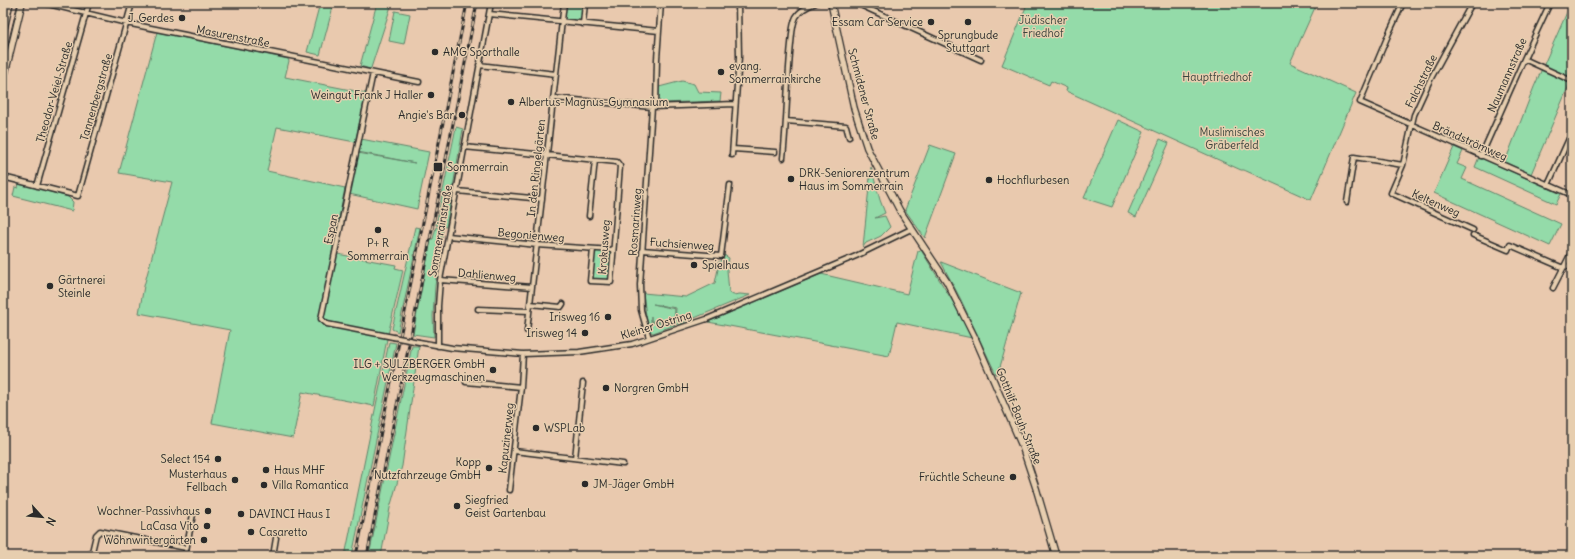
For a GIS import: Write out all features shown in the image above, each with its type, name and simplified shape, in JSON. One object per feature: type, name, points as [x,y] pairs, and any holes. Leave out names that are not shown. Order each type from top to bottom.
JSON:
[{"type":"main road","points":[[3,32],[10,3]]},
{"type":"main road","points":[[3,82],[22,3]]},
{"type":"main road","name":"Schmidener Straße","points":[[830,3],[854,108],[877,170],[911,229],[951,289]]},
{"type":"main road","name":"Gotthilf-Bayh-Straße","points":[[951,289],[975,338],[1022,446],[1056,556]]},
{"type":"street","name":"Masurenstraße","points":[[44,3],[127,23],[419,82]]},
{"type":"street","name":"Theodor-Veiel-Straße","points":[[37,186],[89,3]]},
{"type":"street","name":"Tannenbergstraße","points":[[37,186],[78,196],[132,3]]},
{"type":"street","name":"Sommerrainstraße","points":[[438,346],[438,306],[440,280],[491,3]]},
{"type":"street","name":"In den Ringelgärten","points":[[527,331],[564,3]]},
{"type":"street","points":[[583,24],[585,3]]},
{"type":"street","name":"Rosmarinweg","points":[[649,338],[641,310],[640,285],[661,3]]},
{"type":"street","points":[[732,155],[739,57],[738,3]]},
{"type":"street","points":[[783,158],[793,23],[799,12],[816,3]]},
{"type":"street","points":[[856,3],[981,60]]},
{"type":"street","name":"Brändströmweg","points":[[1403,3],[1360,102],[1572,195]]},
{"type":"street","name":"Falchstraße","points":[[1391,193],[1403,165],[1414,115],[1430,80],[1472,3]]},
{"type":"street","name":"Naumannstraße","points":[[1481,156],[1550,3]]},
{"type":"street","points":[[489,14],[659,31]]},
{"type":"street","points":[[1524,59],[1572,81]]},
{"type":"street","points":[[479,65],[556,74]]},
{"type":"street","name":"Espan","points":[[373,72],[321,319],[327,324],[391,337]]},
{"type":"street","points":[[553,98],[654,107],[735,104]]},
{"type":"street","points":[[786,121],[846,126],[849,137]]},
{"type":"street","points":[[1548,185],[1572,132]]},
{"type":"street","points":[[464,147],[594,160],[589,216]]},
{"type":"street","points":[[733,149],[775,152]]},
{"type":"street","points":[[1347,202],[1354,157],[1403,165]]},
{"type":"street","name":"Krokusweg","points":[[593,249],[590,281],[611,282],[620,166],[617,162],[594,160]]},
{"type":"street","points":[[3,177],[37,186]]},
{"type":"street","name":"Fuchsienweg","points":[[642,250],[721,256],[730,185]]},
{"type":"street","points":[[457,191],[542,199]]},
{"type":"street","name":"Keltenweg","points":[[1391,193],[1508,250],[1510,245],[1561,267],[1572,266]]},
{"type":"street","name":"Kleiner Ostring","points":[[391,337],[438,346],[523,354],[579,352],[632,344],[707,319],[856,256],[911,229]]},
{"type":"street","name":"Begonienweg","points":[[448,236],[537,245],[613,250]]},
{"type":"street","points":[[1553,288],[1572,251]]},
{"type":"street","name":"Dahlienweg","points":[[440,280],[532,288]]},
{"type":"street","points":[[530,304],[561,307],[563,304]]},
{"type":"street","points":[[478,308],[529,311]]},
{"type":"street","name":"Kapuzinerweg","points":[[509,490],[521,387],[523,354]]},
{"type":"street","name":"Kapuzinerweg","points":[[466,382],[521,387]]},
{"type":"street","points":[[574,458],[584,383]]},
{"type":"street","points":[[514,451],[623,464]]},
{"type":"street","points":[[184,556],[193,514]]},
{"type":"street","points":[[91,556],[96,535],[100,532],[186,548]]},
{"type":"street","points":[[273,556],[276,538]]},
{"type":"green space","points":[[320,3],[334,3],[320,55],[307,52]]},
{"type":"green space","points":[[377,3],[392,3],[370,69],[360,66]]},
{"type":"green space","points":[[564,3],[585,3],[583,24],[563,21]]},
{"type":"green space","name":"Hauptfriedhof","points":[[1016,3],[1317,3],[1290,63],[1356,93],[1311,200],[1066,91],[1067,88],[1051,81],[1049,85],[1002,65],[1026,7]]},
{"type":"green space","points":[[1571,3],[1572,78],[1531,174],[1505,162],[1534,87]]},
{"type":"green space","points":[[395,11],[410,14],[404,44],[389,41]]},
{"type":"green space","points":[[157,32],[288,59],[289,61],[285,77],[366,93],[355,142],[277,127],[267,171],[345,188],[332,253],[396,265],[395,268],[403,270],[387,339],[374,406],[302,392],[293,438],[212,423],[230,330],[139,313],[144,286],[172,182],[119,173]]},
{"type":"green space","points":[[682,81],[694,84],[698,92],[721,93],[720,101],[658,103],[659,87]]},
{"type":"green space","points":[[1118,120],[1144,132],[1112,207],[1084,198]]},
{"type":"green space","points":[[456,127],[463,129],[446,227],[436,225]]},
{"type":"green space","points":[[361,139],[429,152],[417,209],[349,194],[358,153],[415,163],[358,152]]},
{"type":"green space","points":[[1160,139],[1169,143],[1136,217],[1128,213]]},
{"type":"green space","points":[[930,145],[956,154],[925,238],[905,210]]},
{"type":"green space","points":[[1454,147],[1463,151],[1457,164],[1467,168],[1462,179],[1561,224],[1550,246],[1434,193]]},
{"type":"green space","points":[[1479,157],[1561,194],[1556,204],[1475,167]]},
{"type":"green space","points":[[871,167],[885,213],[875,218],[885,216],[890,227],[881,236],[866,243],[863,247]]},
{"type":"green space","points":[[19,183],[68,197],[73,202],[72,211],[13,196],[15,187],[18,188]]},
{"type":"green space","points":[[415,227],[420,228],[398,332],[392,329]]},
{"type":"green space","points":[[436,227],[443,229],[435,286],[433,316],[434,337],[413,334],[431,239],[433,239]]},
{"type":"green space","points":[[593,249],[613,250],[611,282],[590,281]]},
{"type":"green space","points":[[921,250],[953,302],[972,338],[897,322],[889,356],[708,322],[821,274],[907,294],[918,251]]},
{"type":"green space","points":[[724,255],[729,258],[727,270],[729,292],[733,295],[750,295],[680,324],[675,324],[676,308],[653,304],[675,309],[674,323],[651,321],[675,325],[653,333],[648,330],[643,293],[686,297],[715,283],[718,269],[706,265],[706,260],[717,263],[723,260]]},
{"type":"green space","points":[[941,262],[1021,293],[998,374],[996,374]]},
{"type":"green space","points":[[389,342],[396,343],[352,556],[345,556]]},
{"type":"green space","points":[[412,346],[419,346],[402,466],[390,508],[381,556],[369,556]]},
{"type":"tram line","points":[[3,63],[18,3]]},
{"type":"railway","points":[[356,556],[467,3]]},
{"type":"railway","points":[[367,556],[477,3]]},
{"type":"place","name":"J. Gerdes","points":[[182,18]]},
{"type":"place","name":"Essam Car Service","points":[[931,22]]},
{"type":"place","name":"Sprungbude Stuttgart","points":[[968,22]]},
{"type":"place","name":"AMG Sporthalle","points":[[435,52]]},
{"type":"place","name":"evang. Sommerrainkirche","points":[[721,72]]},
{"type":"place","name":"Weingut Frank J Haller","points":[[431,95]]},
{"type":"place","name":"Albertus-Magnus-Gymnasium","points":[[511,102]]},
{"type":"place","name":"Angie's Bar","points":[[462,115]]},
{"type":"place","name":"Sommerrain","points":[[438,167]]},
{"type":"place","name":"DRK-Seniorenzentrum Haus im Sommerrain","points":[[791,179]]},
{"type":"place","name":"Hochflurbesen","points":[[989,180]]},
{"type":"place","name":"P+ R Sommerrain","points":[[378,230]]},
{"type":"place","name":"Spielhaus","points":[[694,265]]},
{"type":"place","name":"Gärtnerei Steinle","points":[[50,286]]},
{"type":"place","name":"Irisweg 16","points":[[608,317]]},
{"type":"place","name":"Irisweg 14","points":[[585,333]]},
{"type":"place","name":"ILG + SULZBERGER GmbH Werkzeugmaschinen","points":[[493,370]]},
{"type":"place","name":"Norgren GmbH","points":[[606,388]]},
{"type":"place","name":"WSPLab","points":[[536,428]]},
{"type":"place","name":"Select 154","points":[[218,459]]},
{"type":"place","name":"Kopp Nutzfahrzeuge GmbH","points":[[489,468]]},
{"type":"place","name":"Haus MHF","points":[[266,470]]},
{"type":"place","name":"Früchtle Scheune","points":[[1013,477]]},
{"type":"place","name":"Musterhaus Fellbach","points":[[235,480]]},
{"type":"place","name":"JM-Jäger GmbH","points":[[585,484]]},
{"type":"place","name":"Villa Romantica","points":[[264,485]]},
{"type":"place","name":"Siegfried Geist Gartenbau","points":[[457,506]]},
{"type":"place","name":"Wochner-Passivhaus","points":[[208,511]]},
{"type":"place","name":"DAVINCI Haus I","points":[[241,514]]},
{"type":"place","name":"LaCasa Vito","points":[[207,526]]},
{"type":"place","name":"Casaretto","points":[[251,532]]},
{"type":"place","name":"Wohnwintergärten","points":[[204,540]]},
{"type":"park label","name":"Jüdischer Friedhof","points":[[1043,26]]},
{"type":"park label","name":"Muslimisches Gräberfeld","points":[[1232,138]]}]
